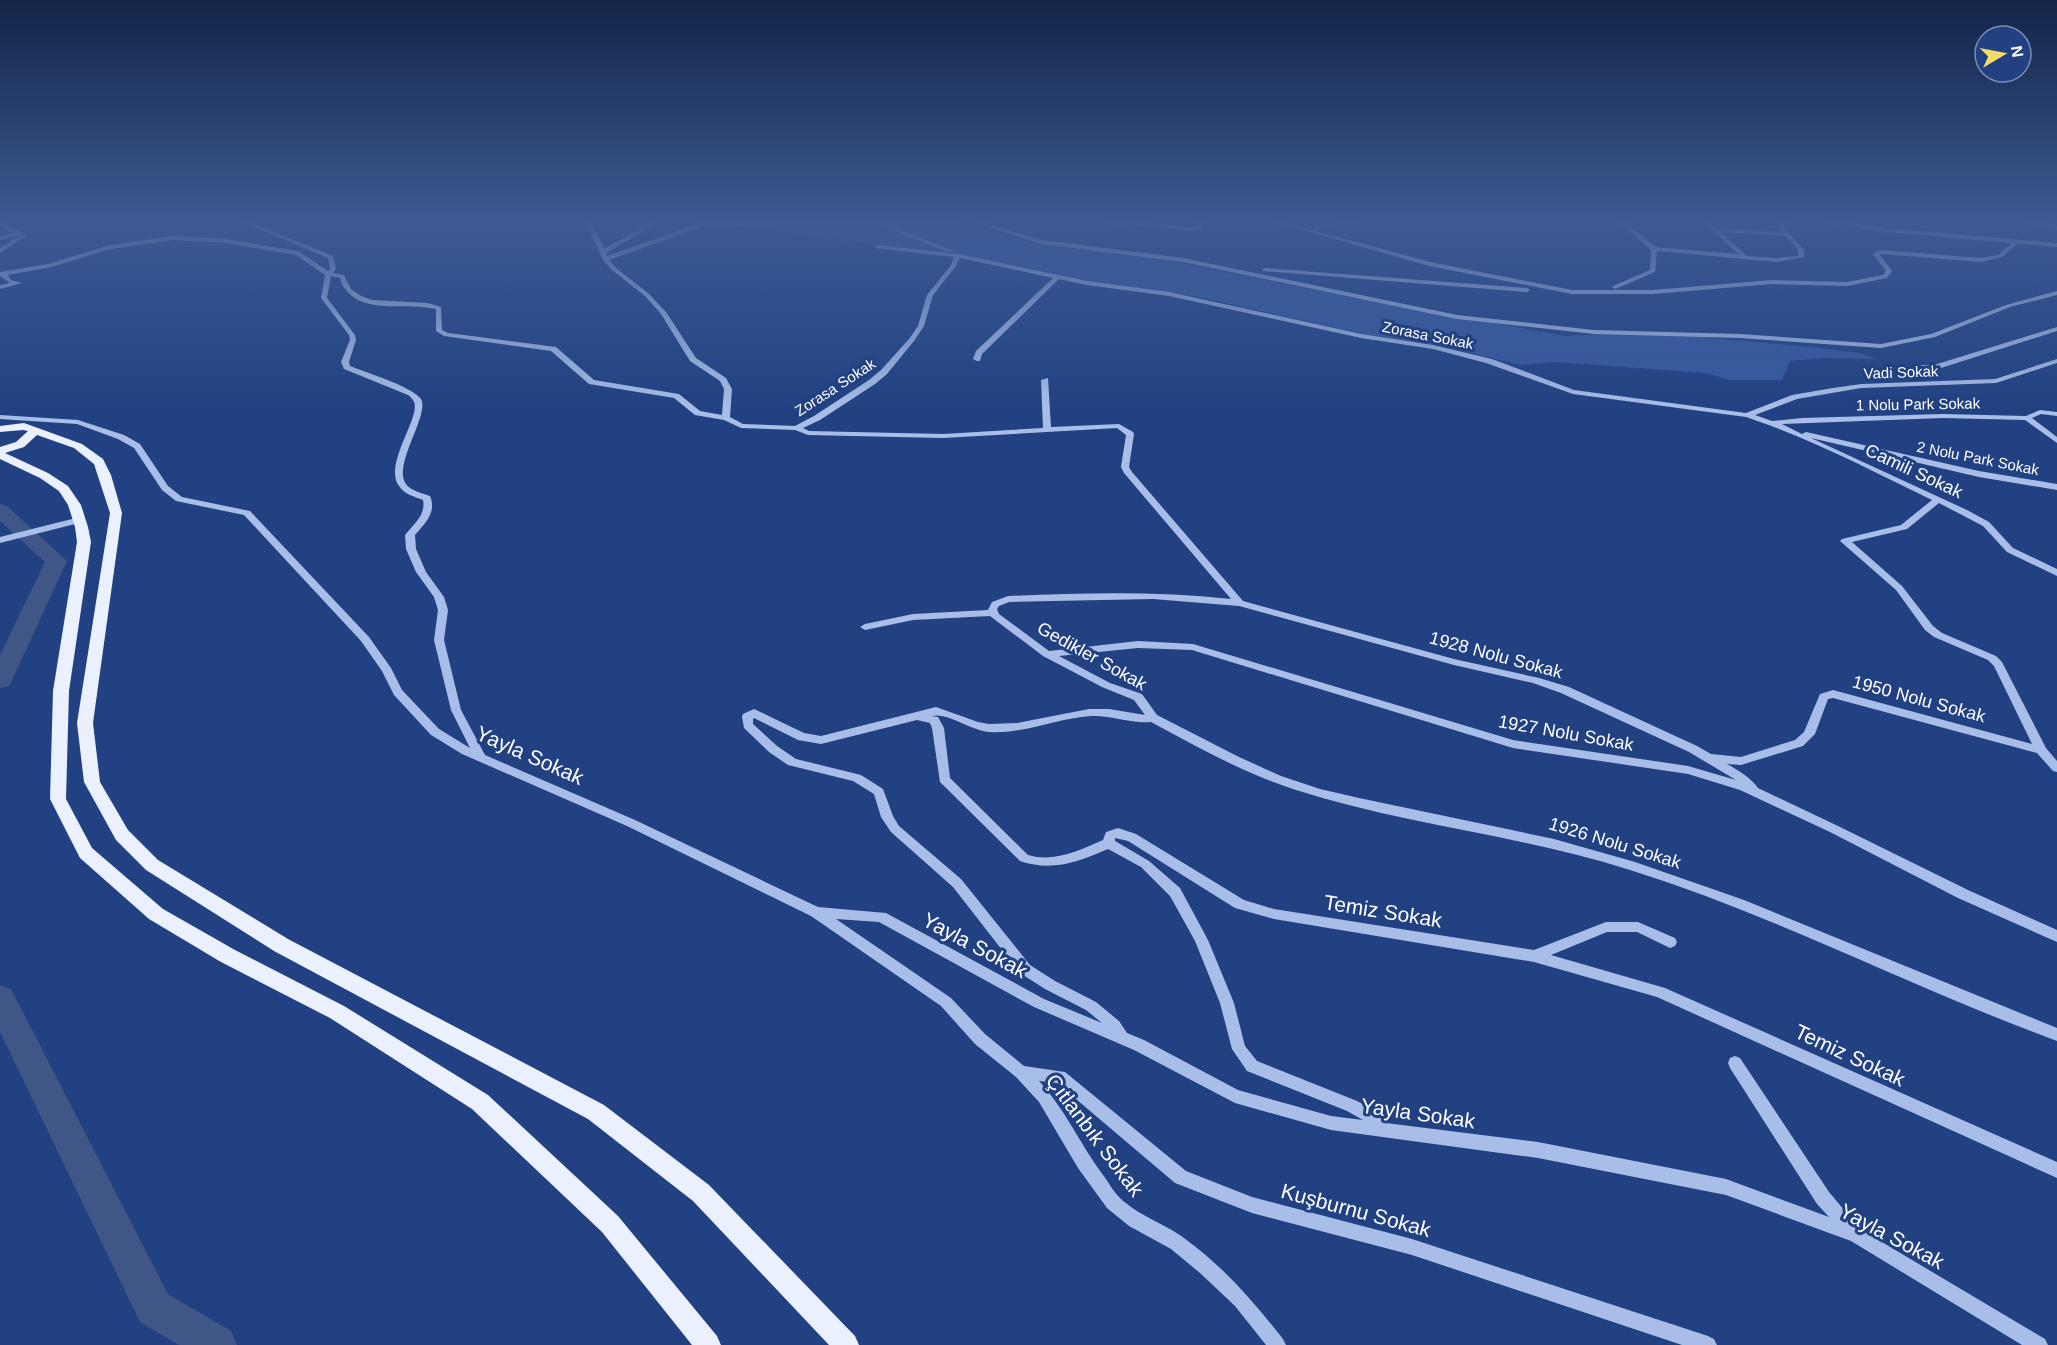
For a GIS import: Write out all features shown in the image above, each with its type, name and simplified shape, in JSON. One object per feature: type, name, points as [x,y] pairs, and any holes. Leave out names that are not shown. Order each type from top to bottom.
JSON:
[{"type":"main road","points":[[0,424],[25,428],[78,447],[99,462],[116,513],[85,723],[92,782],[122,835],[152,865],[281,945],[596,1112],[701,1193],[846,1345]]},
{"type":"main road","points":[[0,429],[25,428]]},
{"type":"main road","points":[[0,450],[22,443],[29,438],[25,428]]},
{"type":"main road","points":[[0,455],[54,479],[72,496],[80,520],[84,542],[61,690],[58,799],[86,853],[156,914],[228,956],[337,1012],[480,1102],[610,1224],[708,1345]]},
{"type":"street","points":[[0,287],[15,284]]},
{"type":"street","points":[[326,284],[324,298],[352,335],[353,340],[345,362],[347,367],[411,393],[417,401],[419,409],[401,460],[398,478],[401,485],[410,492],[427,498],[430,506],[429,513],[410,534],[411,549],[443,610],[439,640],[456,710],[481,758]]},
{"type":"street","name":"Zorasa Sokak","points":[[347,284],[352,292],[391,306],[425,305],[439,308],[439,332],[446,335],[553,349],[592,382],[676,396],[698,413],[726,418],[741,426],[796,428],[817,418],[884,372],[921,326],[930,295],[939,284]]},
{"type":"street","points":[[633,284],[664,313],[693,359],[723,380],[728,389],[726,418]]},
{"type":"street","points":[[977,359],[979,353],[1051,284]]},
{"type":"street","name":"Zorasa Sokak","points":[[1103,284],[1157,292],[1361,336],[1433,347],[1489,361],[1573,392],[1747,415]]},
{"type":"street","points":[[1298,284],[1457,317],[1541,327],[1594,332],[1740,336],[1881,346],[1933,336],[2008,306],[2057,293]]},
{"type":"street","points":[[1436,284],[1499,289],[1653,292],[1751,284]]},
{"type":"street","points":[[1525,284],[1555,290]]},
{"type":"street","points":[[1593,291],[1626,284]]},
{"type":"street","points":[[1922,367],[1935,366],[2057,329]]},
{"type":"street","name":"Vadi Sokak","points":[[1747,415],[1795,397],[1861,386],[1996,381],[2057,361]]},
{"type":"street","points":[[1046,380],[1047,431]]},
{"type":"street","points":[[1763,408],[1772,423]]},
{"type":"street","name":"1 Nolu Park Sokak","points":[[1772,423],[1942,416],[2027,418],[2040,412],[2057,414]]},
{"type":"street","name":"Camili Sokak","points":[[1747,415],[1772,423],[1986,524],[2010,550],[2057,573]]},
{"type":"street","name":"Yayla Sokak","points":[[0,417],[78,422],[121,437],[137,446],[165,488],[179,499],[247,513],[365,639],[387,670],[398,692],[435,732],[481,758],[631,823],[816,912],[880,917],[1039,1003],[1122,1038],[1234,1096],[1331,1123],[1538,1150],[1726,1186],[1856,1235],[2039,1345]]},
{"type":"street","points":[[2027,418],[2057,441]]},
{"type":"street","points":[[796,428],[808,433],[943,436],[1110,426],[1127,430],[1130,434],[1125,467],[1128,473],[1240,603]]},
{"type":"street","name":"2 Nolu Park Sokak","points":[[1788,431],[1979,474],[2057,487]]},
{"type":"street","points":[[1938,500],[1904,528],[1845,541],[1899,588],[1929,628],[1938,635],[1992,658],[1998,664],[2041,750],[2057,768]]},
{"type":"street","points":[[0,540],[80,520]]},
{"type":"street","name":"Gedikler Sokak","points":[[1122,1038],[1114,1022],[1107,1017],[1039,980],[1025,969],[957,883],[895,829],[886,817],[879,792],[857,778],[792,762],[773,749],[748,725],[747,717],[754,713],[801,737],[821,740],[921,717],[936,711],[950,713],[969,723],[987,728],[1011,728],[1080,712],[1105,712],[1145,720],[1153,718],[1138,697],[1106,685],[1047,654],[994,613],[992,609],[995,604],[1030,598],[1106,595],[1204,598],[1240,603]]},
{"type":"street","name":"1928 Nolu Sokak","points":[[1240,603],[1455,662],[1547,684],[1710,758],[1736,774],[1758,794]]},
{"type":"street","points":[[865,627],[913,617],[994,613]]},
{"type":"street","name":"1927 Nolu Sokak","points":[[1047,654],[1109,646],[1167,643],[1193,647],[1513,744],[1688,770],[1758,794],[1952,889],[2057,936]]},
{"type":"street","name":"1950 Nolu Sokak","points":[[1710,758],[1740,761],[1799,743],[1809,734],[1824,697],[1833,694],[1847,695],[2041,750]]},
{"type":"street","points":[[921,717],[934,720],[938,728],[944,779],[1024,858],[1035,863],[1057,860],[1087,852],[1108,843],[1145,864],[1175,892],[1201,940],[1227,1003],[1239,1049],[1252,1066],[1352,1106],[1369,1115],[1382,1130]]},
{"type":"street","name":"1926 Nolu Sokak","points":[[1153,718],[1212,751],[1257,771],[1318,793],[1410,814],[1560,843],[1707,891],[1825,936],[2057,1035]]},
{"type":"street","name":"Temiz Sokak","points":[[1108,843],[1110,836],[1119,833],[1132,837],[1240,904],[1274,914],[1534,956],[1660,992],[2057,1170]]},
{"type":"street","name":"Çıtlanbık Sokak","points":[[816,912],[946,1002],[980,1039],[1021,1072],[1044,1097],[1069,1140],[1113,1202],[1135,1220],[1177,1243],[1206,1267],[1241,1300],[1277,1345]]},
{"type":"street","points":[[1534,956],[1606,927],[1638,927],[1670,942]]},
{"type":"street","points":[[1735,1063],[1810,1178],[1856,1235]]},
{"type":"street","name":"Kuşburnu Sokak","points":[[1021,1072],[1060,1077],[1181,1177],[1252,1205],[1412,1247],[1708,1345]]},
{"type":"shaded area","points":[[1099,284],[1285,284],[1566,336],[1645,332],[1812,347],[1859,353],[1877,359],[1823,358],[1790,361],[1782,380],[1730,380],[1706,373],[1555,362],[1521,365],[1443,346],[1361,334],[1196,296]]},
{"type":"waterway","points":[[0,510],[56,561],[0,680]]},
{"type":"waterway","points":[[0,999],[154,1308],[217,1345]]}]
